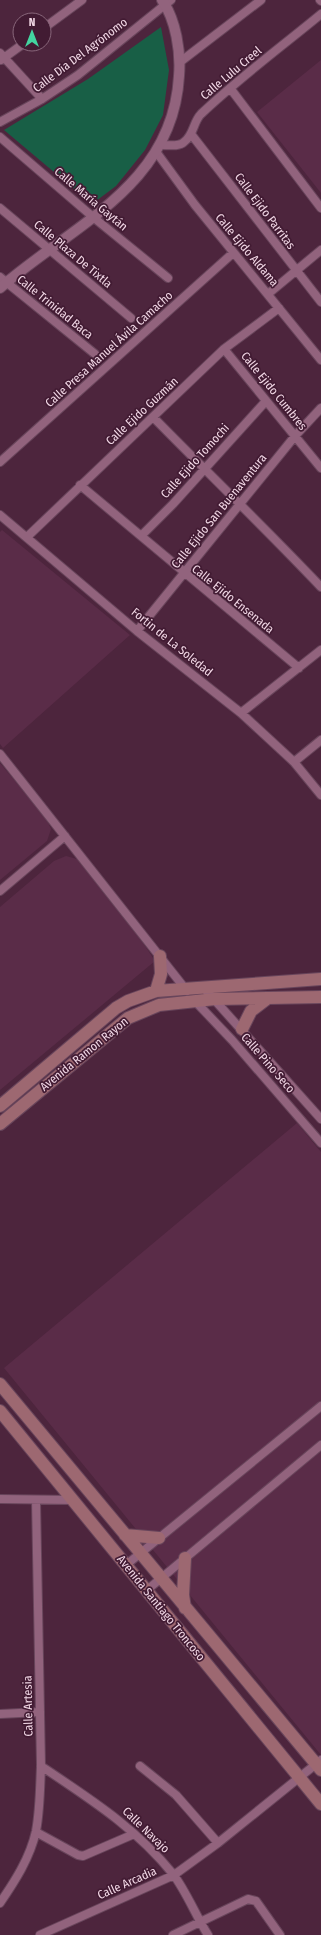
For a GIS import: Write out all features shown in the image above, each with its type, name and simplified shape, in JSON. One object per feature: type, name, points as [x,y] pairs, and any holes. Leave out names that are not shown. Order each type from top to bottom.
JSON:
[{"type":"main road","points":[[156,991],[161,974],[160,956]]},
{"type":"main road","name":"Avenida Ramon Rayon","points":[[0,1106],[116,1008],[128,1001],[156,991],[203,986],[321,978]]},
{"type":"main road","name":"Avenida Ramon Rayon","points":[[0,1124],[128,1018],[159,1005],[215,999],[321,997]]},
{"type":"main road","points":[[242,1029],[250,1011],[268,998]]},
{"type":"main road","name":"Avenida Santiago Troncoso","points":[[0,1384],[185,1608],[319,1765]]},
{"type":"main road","name":"Avenida Santiago Troncoso","points":[[0,1411],[321,1804]]},
{"type":"main road","points":[[125,1535],[159,1538]]},
{"type":"main road","points":[[185,1558],[183,1589],[185,1608]]},
{"type":"street","points":[[52,22],[82,0]]},
{"type":"street","points":[[180,62],[261,0]]},
{"type":"street","points":[[2,283],[51,251],[93,217],[142,173],[159,149],[171,124],[178,98],[180,62],[176,36],[166,2]]},
{"type":"street","name":"Calle Día Del Agrónomo","points":[[0,122],[42,99],[78,75],[166,2]]},
{"type":"street","name":"Calle Lulu Creel","points":[[191,134],[199,115],[321,14]]},
{"type":"street","points":[[12,51],[2,57],[42,99]]},
{"type":"street","points":[[230,88],[321,208]]},
{"type":"street","points":[[159,149],[181,144],[191,134]]},
{"type":"street","name":"Calle Ejido Parritas","points":[[191,134],[296,272],[321,302]]},
{"type":"street","name":"Calle María Gaytán","points":[[0,137],[93,217],[168,278]]},
{"type":"street","name":"Calle Ejido Aldama","points":[[159,149],[195,205],[321,360]]},
{"type":"street","name":"Calle Plaza De Tixtla","points":[[0,208],[131,318]]},
{"type":"street","points":[[268,294],[321,250]]},
{"type":"street","name":"Calle Presa Manuel Ávila Camacho","points":[[0,462],[233,253]]},
{"type":"street","name":"Calle Trinidad Baca","points":[[2,283],[95,354]]},
{"type":"street","name":"Calle Ejido Guzmán","points":[[27,537],[224,349],[279,308]]},
{"type":"street","name":"Calle Ejido Cumbres","points":[[224,349],[321,468]]},
{"type":"street","name":"Calle Ejido Tomochi","points":[[140,536],[204,470],[266,400]]},
{"type":"street","name":"Calle Ejido San Buenaventura","points":[[137,631],[295,436],[321,408]]},
{"type":"street","points":[[153,417],[204,470],[241,504],[321,587]]},
{"type":"street","name":"Calle Ejido Ensenada","points":[[80,486],[184,574],[299,668]]},
{"type":"street","name":"Fortin de La Soledad","points":[[0,515],[137,631],[241,713],[294,762],[320,793]]},
{"type":"street","points":[[241,713],[321,650]]},
{"type":"street","points":[[294,762],[321,740]]},
{"type":"street","name":"Calle Pino Seco","points":[[0,754],[185,989],[232,1040],[321,1143]]},
{"type":"street","points":[[0,891],[65,836]]},
{"type":"street","name":"Calle Pino Seco","points":[[203,986],[321,1119]]},
{"type":"street","points":[[126,1565],[321,1406]]},
{"type":"street","points":[[147,1590],[321,1445]]},
{"type":"street","points":[[0,1499],[73,1500]]},
{"type":"street","name":"Calle Artesia","points":[[0,1903],[19,1875],[36,1832],[41,1766],[36,1500]]},
{"type":"street","points":[[0,1714],[40,1712]]},
{"type":"street","name":"Calle Arcadia","points":[[40,1935],[174,1875],[319,1765]]},
{"type":"street","name":"Calle Navajo","points":[[41,1766],[106,1809],[134,1834],[174,1875],[208,1935]]},
{"type":"street","points":[[140,1766],[176,1795],[218,1843]]},
{"type":"street","points":[[36,1832],[78,1855],[83,1856],[134,1834]]},
{"type":"street","points":[[173,1935],[200,1923],[244,1899],[250,1898],[256,1901],[280,1935]]},
{"type":"shaded area","points":[[321,60],[321,193],[257,112]]},
{"type":"shaded area","points":[[2,530],[130,635],[3,748],[0,744],[0,532]]},
{"type":"shaded area","points":[[0,763],[46,818],[51,829],[47,841],[0,880]]},
{"type":"shaded area","points":[[66,856],[77,859],[134,929],[155,961],[0,1090],[0,907],[54,861]]},
{"type":"shaded area","points":[[297,1123],[321,1152],[321,1755],[4,1368]]},
{"type":"green space","points":[[161,27],[169,70],[163,115],[145,150],[116,186],[92,204],[4,130],[88,79]]}]
